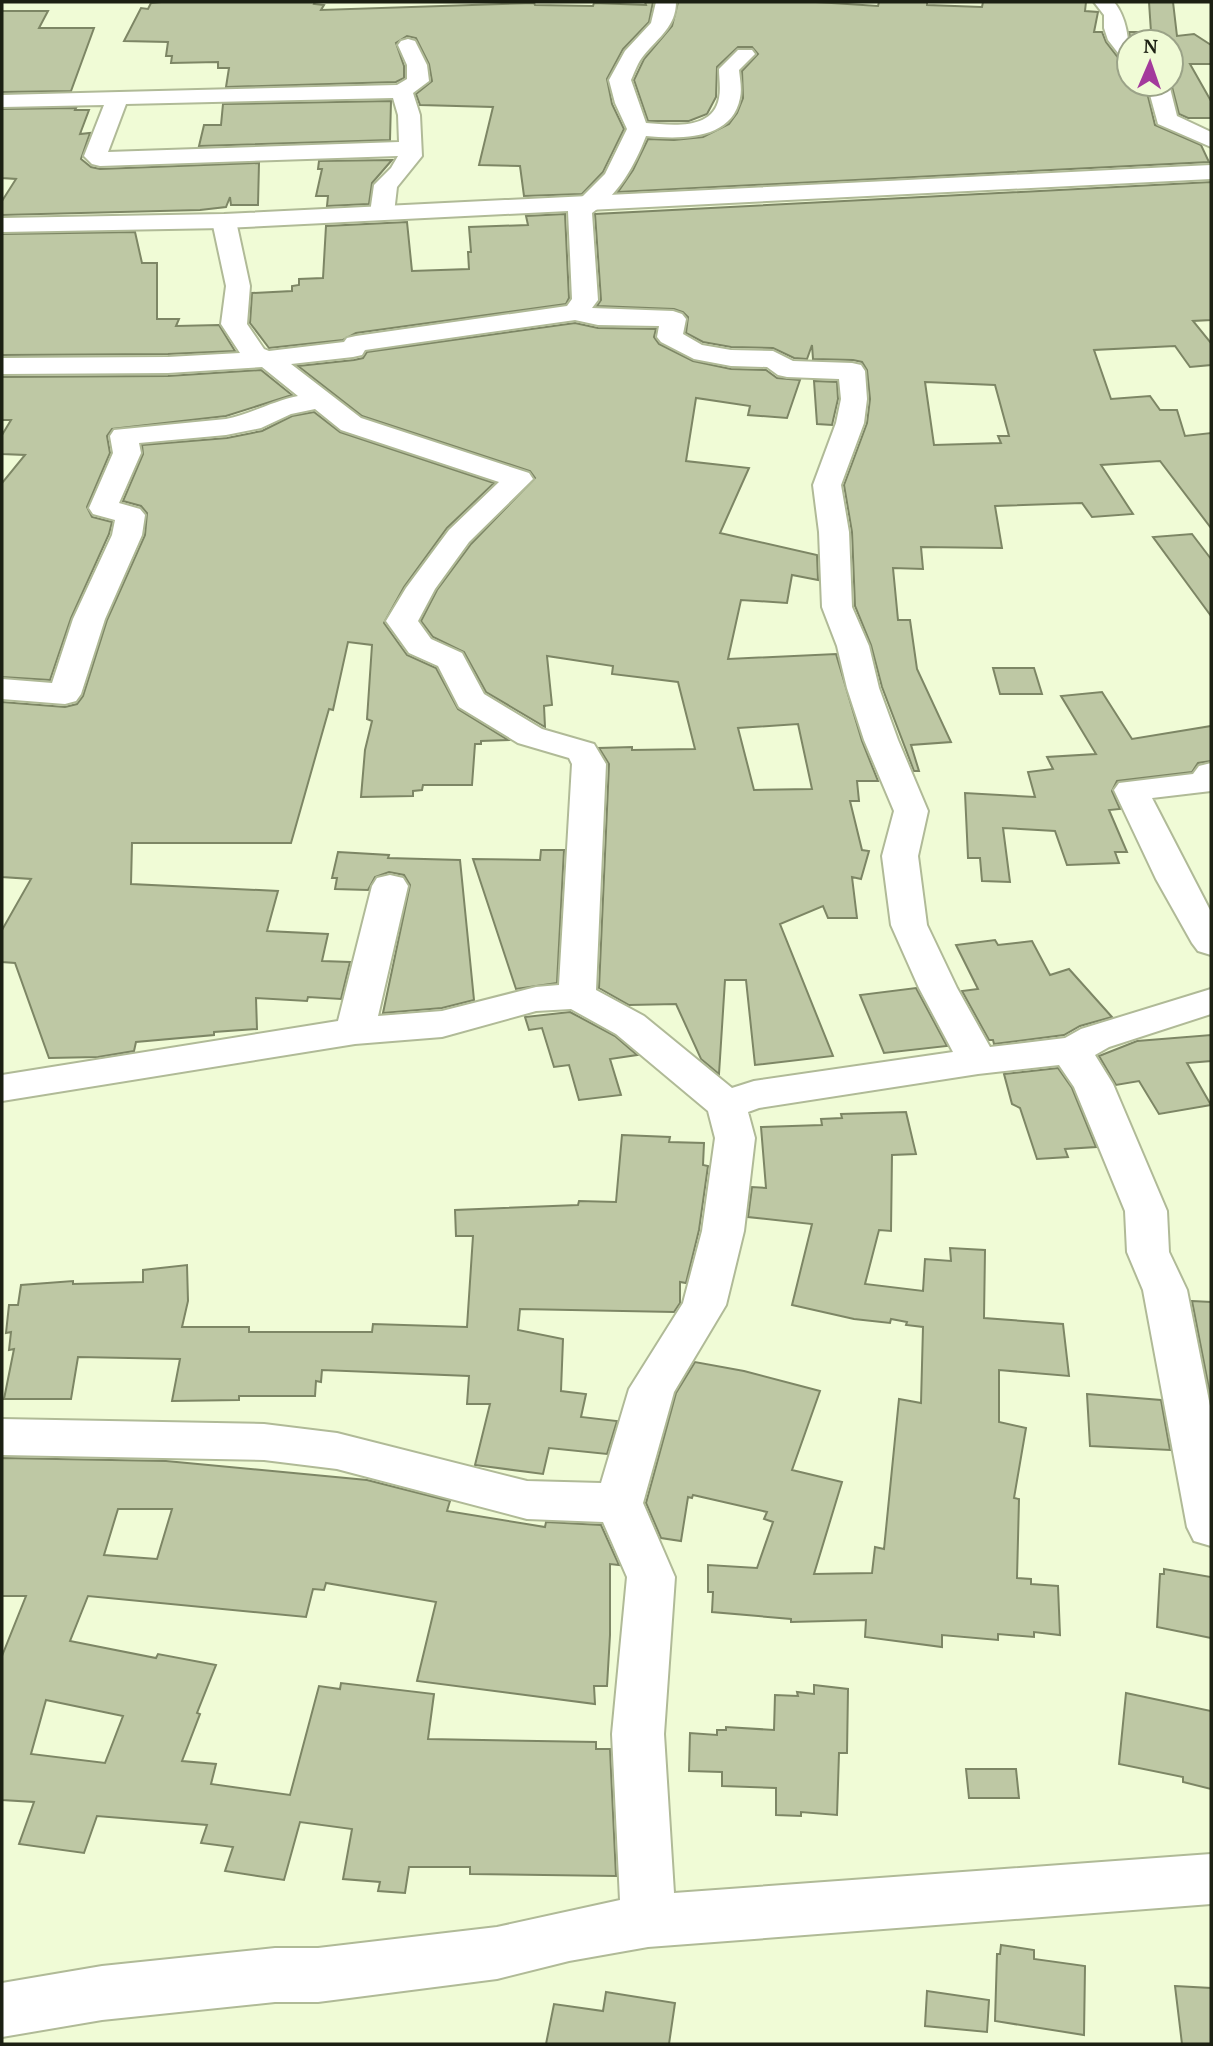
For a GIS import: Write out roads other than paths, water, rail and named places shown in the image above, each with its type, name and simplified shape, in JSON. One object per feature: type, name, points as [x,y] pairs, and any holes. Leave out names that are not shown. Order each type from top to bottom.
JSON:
[{"type":"street","points":[[575,312],[585,300],[580,211],[594,202],[621,171],[638,129],[625,103],[620,80],[636,51],[654,35],[666,14],[666,2]]},
{"type":"street","points":[[1104,2],[1114,15],[1115,35]]},
{"type":"street","points":[[2,101],[117,100],[402,90],[418,81],[417,65],[408,45]]},
{"type":"street","points":[[638,129],[699,131],[722,116],[730,100],[729,69],[745,54]]},
{"type":"street","points":[[382,213],[386,185],[411,156],[410,116],[402,90]]},
{"type":"street","points":[[1163,98],[1166,119],[1211,140]]},
{"type":"street","points":[[117,100],[95,156],[100,159],[367,148],[404,149],[411,156]]},
{"type":"street","points":[[2,225],[224,221],[1211,172]]},
{"type":"street","points":[[224,221],[238,286],[234,324],[255,355],[268,359],[351,424],[519,479],[459,536],[402,621],[420,646],[451,660],[471,700],[530,736],[582,751],[589,764],[577,996]]},
{"type":"street","points":[[2,366],[168,365],[268,359],[353,349],[356,344],[575,312],[598,317],[673,319],[670,337],[694,351],[732,358],[773,359],[787,369],[852,371],[855,400],[850,423],[827,485],[834,532],[837,607],[853,646],[863,688],[881,740],[911,811],[900,856],[909,925],[938,988],[978,1061]]},
{"type":"street","points":[[2,689],[65,694],[89,619],[127,535],[130,515],[103,508],[127,453],[124,436],[226,427],[251,422],[283,407],[320,400]]},
{"type":"street","points":[[1211,773],[1203,783],[1131,790],[1174,879],[1211,943]]},
{"type":"street","points":[[355,1031],[390,886]]},
{"type":"street","points":[[2,1088],[355,1031],[442,1024],[536,999],[577,996],[630,1025],[726,1105],[735,1138],[723,1231],[704,1305],[652,1388],[619,1503],[651,1577],[638,1734],[648,1921]]},
{"type":"street","points":[[726,1105],[754,1095],[978,1061],[1074,1050],[1095,1038],[1211,1001]]},
{"type":"street","points":[[1074,1050],[1078,1063],[1093,1084],[1146,1211],[1148,1252],[1165,1290],[1211,1527]]},
{"type":"street","points":[[2,1437],[264,1442],[337,1451],[527,1500],[619,1503]]},
{"type":"street","points":[[2,2010],[102,1993],[275,1975],[318,1975],[497,1953],[569,1935],[648,1921],[1211,1879]]}]
